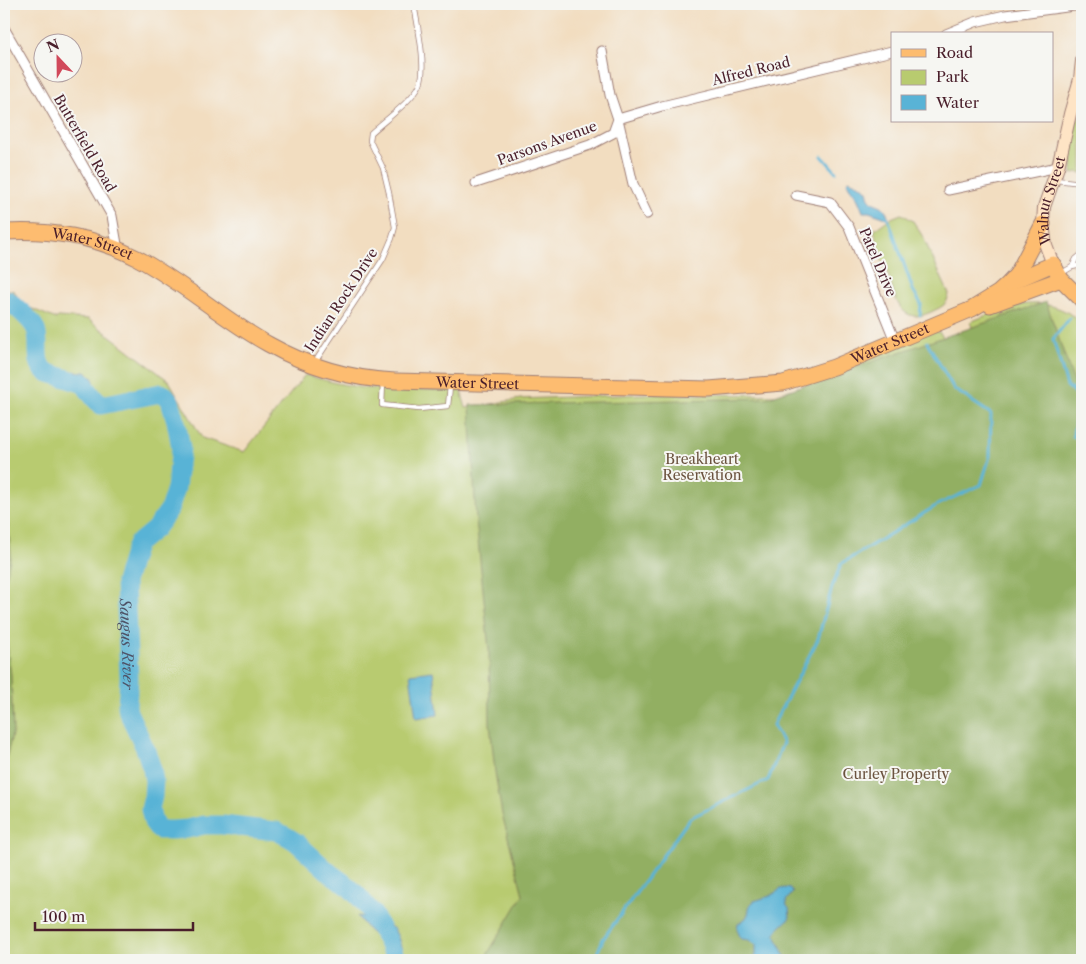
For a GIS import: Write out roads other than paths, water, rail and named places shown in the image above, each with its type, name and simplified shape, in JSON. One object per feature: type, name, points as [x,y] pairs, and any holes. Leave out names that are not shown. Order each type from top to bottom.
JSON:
[{"type":"main road","name":"Walnut Street","points":[[1082,61],[1081,79],[1070,114],[1058,167],[1044,207],[1042,224],[1046,246],[1058,273],[1082,300]]},
{"type":"main road","points":[[1009,283],[1017,274],[1026,258],[1042,224]]},
{"type":"main road","name":"Water Street","points":[[4,232],[56,234],[96,242],[118,250],[162,273],[268,345],[313,365],[358,377],[383,381],[709,389],[783,384],[834,367],[972,309],[1009,283],[1058,273]]},
{"type":"main road","name":"Water Street","points":[[972,309],[981,308],[1058,273]]},
{"type":"street","points":[[951,32],[975,22],[1005,15],[1082,5]]},
{"type":"street","name":"Butterfield Road","points":[[4,28],[112,216],[118,250]]},
{"type":"street","points":[[4,47],[16,49]]},
{"type":"street","points":[[602,51],[610,95],[618,119],[633,184],[647,214]]},
{"type":"street","name":"Alfred Road","points":[[618,119],[662,106],[891,51]]},
{"type":"street","name":"Parsons Avenue","points":[[476,182],[590,145],[613,133],[618,119]]},
{"type":"street","points":[[948,190],[1058,167]]},
{"type":"street","name":"Patel Drive","points":[[796,195],[830,202],[849,228],[895,340]]},
{"type":"lane","name":"Indian Rock Drive","points":[[313,365],[383,259],[392,238],[395,227],[383,168],[370,141],[371,133],[412,96],[420,84],[422,72],[421,48],[414,4]]},
{"type":"lane","points":[[1054,180],[1082,183]]},
{"type":"lane","points":[[1072,267],[1076,259],[1082,254]]},
{"type":"lane","points":[[1058,273],[1082,265]]},
{"type":"lane","points":[[383,381],[382,405],[419,409],[448,406],[450,383]]},
{"type":"water","points":[[849,180],[865,189],[872,202],[885,209],[889,219],[869,212],[863,212],[847,182]]},
{"type":"water","points":[[41,368],[63,373],[69,371],[86,372],[94,381],[95,400],[89,394],[61,381],[48,378]]},
{"type":"water","points":[[433,671],[438,715],[416,718],[410,674]]},
{"type":"water","points":[[785,888],[793,892],[786,901],[790,917],[775,934],[785,957],[783,960],[753,960],[756,955],[756,945],[740,937],[737,929],[738,924],[746,918],[750,905],[754,901],[770,896]]},
{"type":"water","points":[[357,916],[374,918],[394,929],[405,960],[389,960],[379,939],[369,931]]},
{"type":"waterway","points":[[822,156],[836,172]]},
{"type":"waterway","points":[[885,215],[888,218],[913,290],[921,304],[920,315]]},
{"type":"waterway","name":"Saugus River","points":[[4,300],[8,300],[34,326],[37,335],[38,358],[46,372],[84,384],[101,405],[161,393],[170,401],[176,421],[181,448],[176,488],[169,510],[155,529],[137,544],[125,582],[129,678],[127,706],[152,769],[154,781],[150,809],[153,822],[159,830],[222,825],[276,831],[288,837],[360,898],[373,914],[397,960]]},
{"type":"waterway","points":[[1070,318],[1053,339],[1067,386],[1079,396],[1073,436],[1082,439]]},
{"type":"waterway","points":[[590,960],[596,956],[603,939],[690,818],[768,780],[783,743],[773,725],[818,639],[832,587],[841,564],[939,504],[981,485],[990,456],[991,414],[954,389],[927,342]]},
{"type":"park label","name":"Breakheart Reservation","points":[[702,468]]},
{"type":"park label","name":"Curley Property","points":[[896,774]]}]
